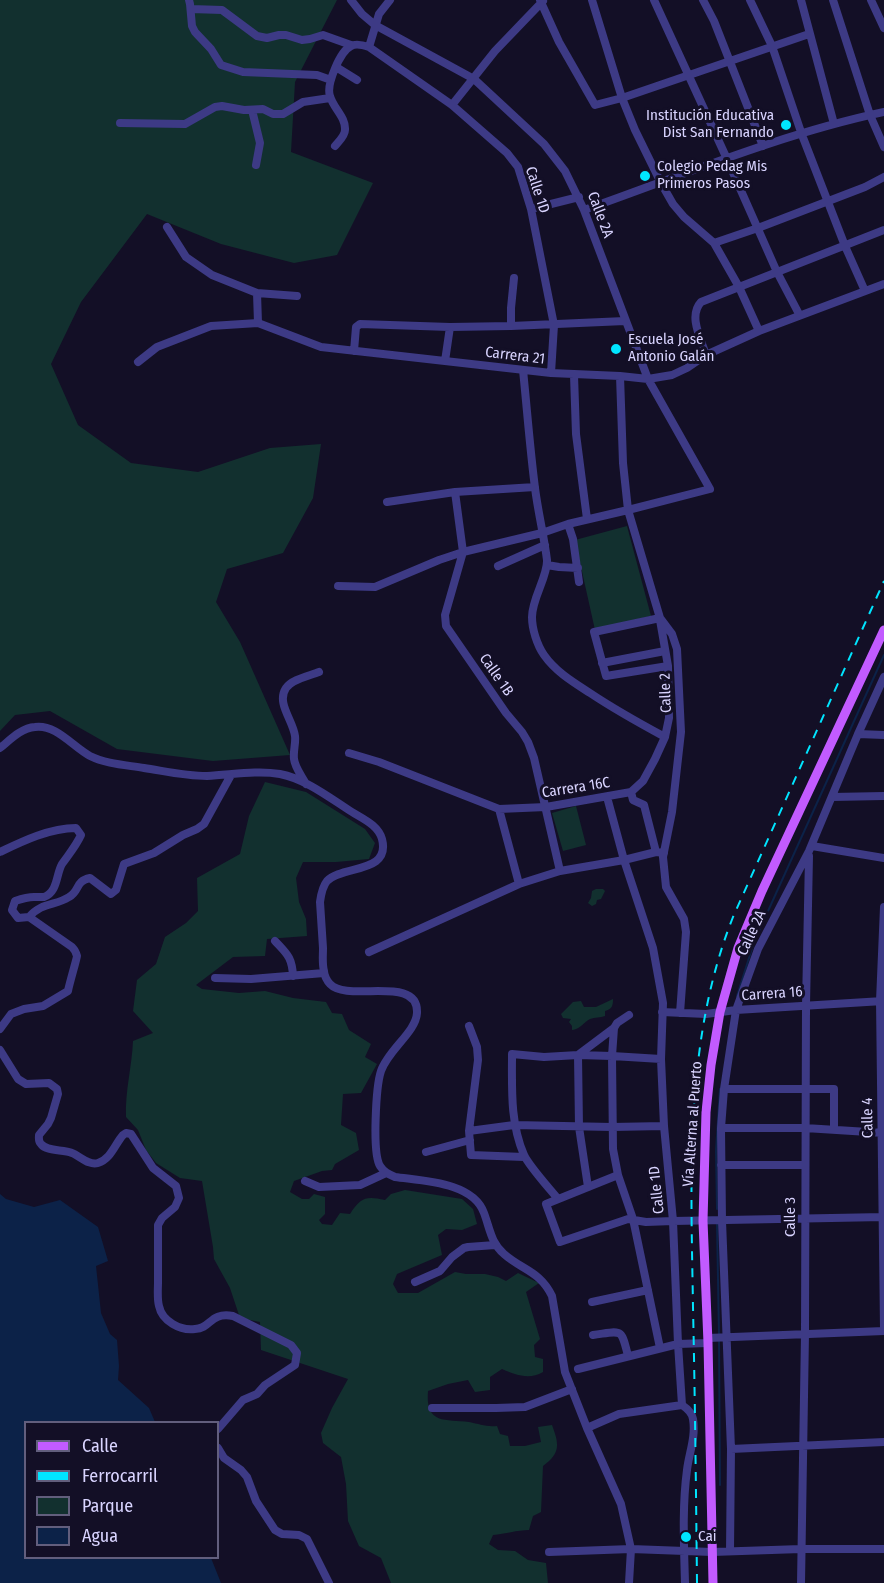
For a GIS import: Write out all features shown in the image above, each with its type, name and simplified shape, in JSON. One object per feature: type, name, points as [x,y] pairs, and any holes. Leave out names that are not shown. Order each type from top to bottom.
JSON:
[{"type":"main road","name":"Vía Alterna al Puerto","points":[[713,1583],[716,1338],[714,1221],[706,1112],[711,1065],[729,1011],[738,948],[884,630]]},
{"type":"street","points":[[189,0],[192,26],[221,65],[243,72],[317,75],[331,80]]},
{"type":"street","name":"Calle 2A","points":[[351,0],[375,25],[474,80],[544,144],[565,171],[579,197],[648,380],[710,489],[628,510]]},
{"type":"street","points":[[191,9],[222,10],[257,36],[267,38],[286,35],[302,40],[323,35],[351,45],[359,44],[369,47],[379,14],[390,0]]},
{"type":"street","points":[[592,0],[622,98],[661,183],[684,218],[714,243],[739,287],[759,331]]},
{"type":"street","points":[[654,0],[777,272],[800,314]]},
{"type":"street","points":[[703,0],[714,21],[763,146]]},
{"type":"street","points":[[750,0],[772,46],[802,135],[865,291]]},
{"type":"street","points":[[801,0],[834,124]]},
{"type":"street","points":[[833,0],[870,115],[884,147]]},
{"type":"street","points":[[871,0],[884,28]]},
{"type":"street","points":[[452,105],[495,51],[541,1],[559,42],[596,105],[809,34]]},
{"type":"street","points":[[335,146],[345,132],[345,127],[329,92],[336,67],[351,45]]},
{"type":"street","name":"Calle 1D","points":[[369,47],[452,105],[507,153],[518,168],[531,208],[554,325],[551,374]]},
{"type":"street","points":[[336,67],[357,80]]},
{"type":"street","points":[[120,123],[185,124],[215,107],[222,106],[244,110],[263,109],[273,114],[283,114],[303,102],[330,98]]},
{"type":"street","points":[[252,110],[260,143],[256,165]]},
{"type":"street","points":[[584,210],[763,146],[834,124],[884,112]]},
{"type":"street","points":[[714,243],[865,187],[884,177]]},
{"type":"street","points":[[531,208],[579,197]]},
{"type":"street","points":[[167,226],[186,257],[212,275],[257,293],[297,296]]},
{"type":"street","points":[[706,355],[695,320],[698,305],[701,302],[884,230]]},
{"type":"street","points":[[511,326],[514,278]]},
{"type":"street","name":"Carrera 21","points":[[138,362],[157,347],[211,326],[258,323],[321,347],[551,374],[620,376],[648,380],[672,375],[706,355],[759,331],[884,284]]},
{"type":"street","points":[[257,293],[258,323]]},
{"type":"street","points":[[354,351],[356,327],[360,324],[450,327],[625,321]]},
{"type":"street","points":[[445,361],[450,327]]},
{"type":"street","points":[[523,370],[535,487],[547,565],[533,605],[533,631],[546,658],[567,679],[664,737]]},
{"type":"street","points":[[574,375],[576,434],[587,519]]},
{"type":"street","name":"Calle 2","points":[[620,376],[623,463],[628,510],[660,618],[672,634],[676,649],[681,732],[672,812],[660,852],[663,857],[666,887],[684,919],[686,932],[680,1012]]},
{"type":"street","points":[[387,502],[455,492],[535,487]]},
{"type":"street","name":"Calle 1B","points":[[455,492],[463,552],[445,615],[446,626],[528,742],[534,758],[561,871]]},
{"type":"street","points":[[338,586],[375,587],[463,552],[628,510]]},
{"type":"street","points":[[568,524],[573,539],[579,582]]},
{"type":"street","points":[[498,566],[545,545]]},
{"type":"street","points":[[547,565],[578,568]]},
{"type":"street","points":[[660,618],[594,633],[606,675],[668,666]]},
{"type":"street","name":"Carrera 16C","points":[[349,753],[379,762],[499,809],[546,807],[631,792],[643,781],[655,759],[669,718],[668,666],[660,618]]},
{"type":"street","points":[[602,663],[665,651]]},
{"type":"street","points":[[306,784],[294,759],[293,727],[282,701],[284,690],[290,684],[319,672]]},
{"type":"street","name":"Calle 2A","points":[[730,1551],[731,1449],[716,1338],[725,1322],[714,1221],[721,1165],[721,1128],[729,1011],[810,849],[884,677]]},
{"type":"street","points":[[0,748],[26,729],[36,726],[56,732],[90,756],[103,761],[177,774],[203,776],[280,774],[306,784],[374,826],[380,833],[383,842],[381,855],[375,862],[361,869],[334,876],[327,881],[320,902],[324,973],[330,983],[338,989],[347,991],[396,991],[408,996],[415,1003],[417,1011],[416,1020],[390,1053],[381,1072],[376,1117],[376,1155],[380,1166],[386,1173],[395,1177],[451,1186],[469,1194],[479,1202],[495,1245],[505,1255],[547,1285],[552,1296],[566,1372],[587,1428],[621,1504],[631,1549],[629,1583]]},
{"type":"street","points":[[858,734],[884,735]]},
{"type":"street","points":[[29,917],[34,911],[50,903],[73,895],[83,879],[90,878],[104,890],[111,894],[114,893],[124,864],[154,853],[204,824],[231,775]]},
{"type":"street","points":[[369,952],[519,884],[561,871],[660,852],[644,805],[633,800],[631,792]]},
{"type":"street","points":[[832,797],[884,796]]},
{"type":"street","name":"Calle 1D","points":[[607,797],[652,948],[663,1003],[661,1059],[664,1126],[673,1221],[682,1405],[689,1409],[693,1417],[694,1429],[684,1506],[685,1583]]},
{"type":"street","points":[[499,809],[519,884]]},
{"type":"street","points":[[0,852],[19,843],[65,828],[76,828],[81,835],[61,866],[57,883],[49,893],[43,897],[15,901],[12,909],[18,918],[29,917],[72,946],[77,958],[68,991],[43,1006],[11,1014],[0,1029]]},
{"type":"street","points":[[810,849],[884,858]]},
{"type":"street","name":"Calle 3","points":[[801,1583],[805,1334],[806,1005],[810,849]]},
{"type":"street","name":"Calle 4","points":[[884,907],[882,1001],[884,1330]]},
{"type":"street","points":[[275,941],[291,959],[293,976]]},
{"type":"street","points":[[215,978],[251,979],[324,973]]},
{"type":"street","name":"Carrera 16","points":[[662,1012],[706,1014],[882,1001]]},
{"type":"street","points":[[578,1055],[629,1015]]},
{"type":"street","points":[[469,1026],[477,1047],[478,1060],[470,1131],[471,1155],[524,1157]]},
{"type":"street","name":"Calle 1D","points":[[614,1028],[613,1149],[618,1175],[633,1219],[660,1348]]},
{"type":"street","points":[[0,1050],[18,1079],[26,1084],[49,1083],[57,1089],[58,1094],[51,1118],[39,1135],[41,1145],[50,1149],[71,1152],[91,1163],[98,1163],[109,1156],[123,1135],[131,1134],[153,1168],[176,1186],[179,1198],[175,1207],[162,1218],[158,1225],[159,1306],[165,1319],[192,1330],[200,1329],[216,1316],[233,1316],[291,1345],[297,1353],[295,1365],[265,1385],[257,1394],[243,1400],[219,1428]]},
{"type":"street","points":[[558,1199],[524,1157],[514,1125],[512,1054],[544,1057],[578,1055],[661,1059]]},
{"type":"street","points":[[578,1055],[579,1127],[588,1187]]},
{"type":"street","points":[[724,1089],[834,1089],[834,1129]]},
{"type":"street","points":[[470,1131],[514,1125],[664,1126]]},
{"type":"street","points":[[721,1128],[805,1128],[883,1133]]},
{"type":"street","points":[[426,1152],[470,1140]]},
{"type":"street","points":[[721,1165],[805,1165]]},
{"type":"street","points":[[305,1181],[319,1187],[360,1185],[386,1173]]},
{"type":"street","points":[[618,1175],[546,1204],[560,1242],[628,1219],[646,1222],[883,1217]]},
{"type":"street","points":[[415,1282],[440,1271],[452,1257],[468,1246],[495,1245]]},
{"type":"street","points":[[592,1302],[648,1290]]},
{"type":"street","points":[[579,1369],[660,1348],[716,1338],[884,1330]]},
{"type":"street","points":[[593,1335],[617,1331],[621,1333],[628,1356]]},
{"type":"street","points":[[432,1408],[525,1407],[572,1389]]},
{"type":"street","points":[[587,1428],[619,1414],[682,1405]]},
{"type":"street","points":[[731,1449],[884,1442]]},
{"type":"street","points":[[219,1450],[224,1458],[247,1477],[256,1501],[275,1530],[307,1539],[329,1583]]},
{"type":"street","points":[[549,1552],[631,1549],[712,1552],[801,1549],[884,1550]]},
{"type":"green space","points":[[0,0],[337,0],[295,82],[291,152],[373,183],[337,255],[294,263],[221,244],[147,214],[81,302],[51,364],[78,425],[131,463],[198,472],[270,448],[321,444],[313,498],[283,553],[227,569],[216,602],[240,642],[290,755],[213,761],[117,749],[50,711],[15,715],[0,731]]},
{"type":"green space","points":[[627,526],[651,616],[595,630],[575,540]]},
{"type":"green space","points":[[265,782],[306,792],[365,829],[375,843],[369,859],[303,862],[296,878],[299,902],[306,919],[307,936],[267,939],[265,956],[233,957],[196,985],[202,989],[239,993],[265,991],[293,998],[326,1002],[332,1013],[342,1014],[349,1030],[371,1044],[365,1057],[377,1064],[361,1093],[343,1094],[341,1125],[356,1133],[359,1150],[335,1164],[332,1170],[322,1171],[294,1181],[290,1192],[302,1199],[309,1199],[314,1194],[325,1197],[325,1214],[319,1220],[322,1224],[332,1225],[340,1213],[350,1214],[357,1204],[365,1199],[385,1200],[391,1194],[405,1190],[462,1199],[473,1209],[477,1224],[462,1230],[446,1229],[438,1235],[442,1255],[397,1274],[393,1284],[398,1293],[418,1293],[455,1272],[485,1274],[506,1281],[518,1273],[539,1283],[526,1292],[540,1339],[534,1345],[535,1357],[543,1359],[543,1372],[528,1376],[517,1375],[502,1369],[490,1377],[490,1390],[475,1392],[468,1380],[428,1391],[428,1402],[430,1410],[439,1418],[497,1426],[500,1434],[508,1436],[510,1446],[525,1446],[541,1442],[538,1427],[552,1425],[557,1448],[553,1457],[543,1466],[541,1512],[533,1516],[529,1530],[493,1535],[489,1544],[498,1550],[515,1551],[528,1560],[546,1563],[548,1583],[391,1583],[381,1558],[359,1546],[348,1521],[346,1484],[341,1457],[323,1443],[321,1433],[348,1379],[261,1350],[260,1322],[240,1318],[230,1288],[214,1259],[202,1181],[180,1178],[156,1163],[146,1150],[138,1130],[126,1117],[133,1041],[153,1033],[133,1011],[137,980],[156,964],[165,937],[186,923],[198,911],[197,878],[240,854],[249,816]]},
{"type":"green space","points":[[576,806],[586,845],[563,851],[552,813]]},
{"type":"green space","points":[[596,889],[605,891],[601,899],[592,906],[588,903],[592,891]]},
{"type":"green space","points":[[613,999],[612,1007],[605,1011],[605,1016],[590,1019],[572,1030],[569,1022],[571,1019],[563,1018],[561,1014],[573,1002],[581,1001],[584,1007],[596,1007]]},
{"type":"water","points":[[0,1194],[6,1199],[34,1207],[60,1200],[98,1227],[108,1261],[96,1266],[101,1313],[110,1334],[117,1340],[118,1380],[149,1408],[155,1421],[24,1421],[24,1559],[211,1559],[221,1583],[0,1583]]},
{"type":"waterway","points":[[737,996],[754,942],[884,655]]},
{"type":"waterway","points":[[717,1209],[716,1151],[720,1089]]},
{"type":"waterway","points":[[717,1224],[719,1335]]},
{"type":"waterway","points":[[719,1341],[720,1485]]},
{"type":"railway","points":[[697,1583],[692,1159],[698,1060],[706,1012],[717,964],[733,917],[884,581]]},
{"type":"place","name":"Institución Educativa Dist San Fernando","points":[[786,125]]},
{"type":"place","name":"Colegio Pedag Mis Primeros Pasos","points":[[645,176]]},
{"type":"place","name":"Escuela José Antonio Galán","points":[[616,349]]},
{"type":"place","name":"Cai","points":[[686,1537]]}]
